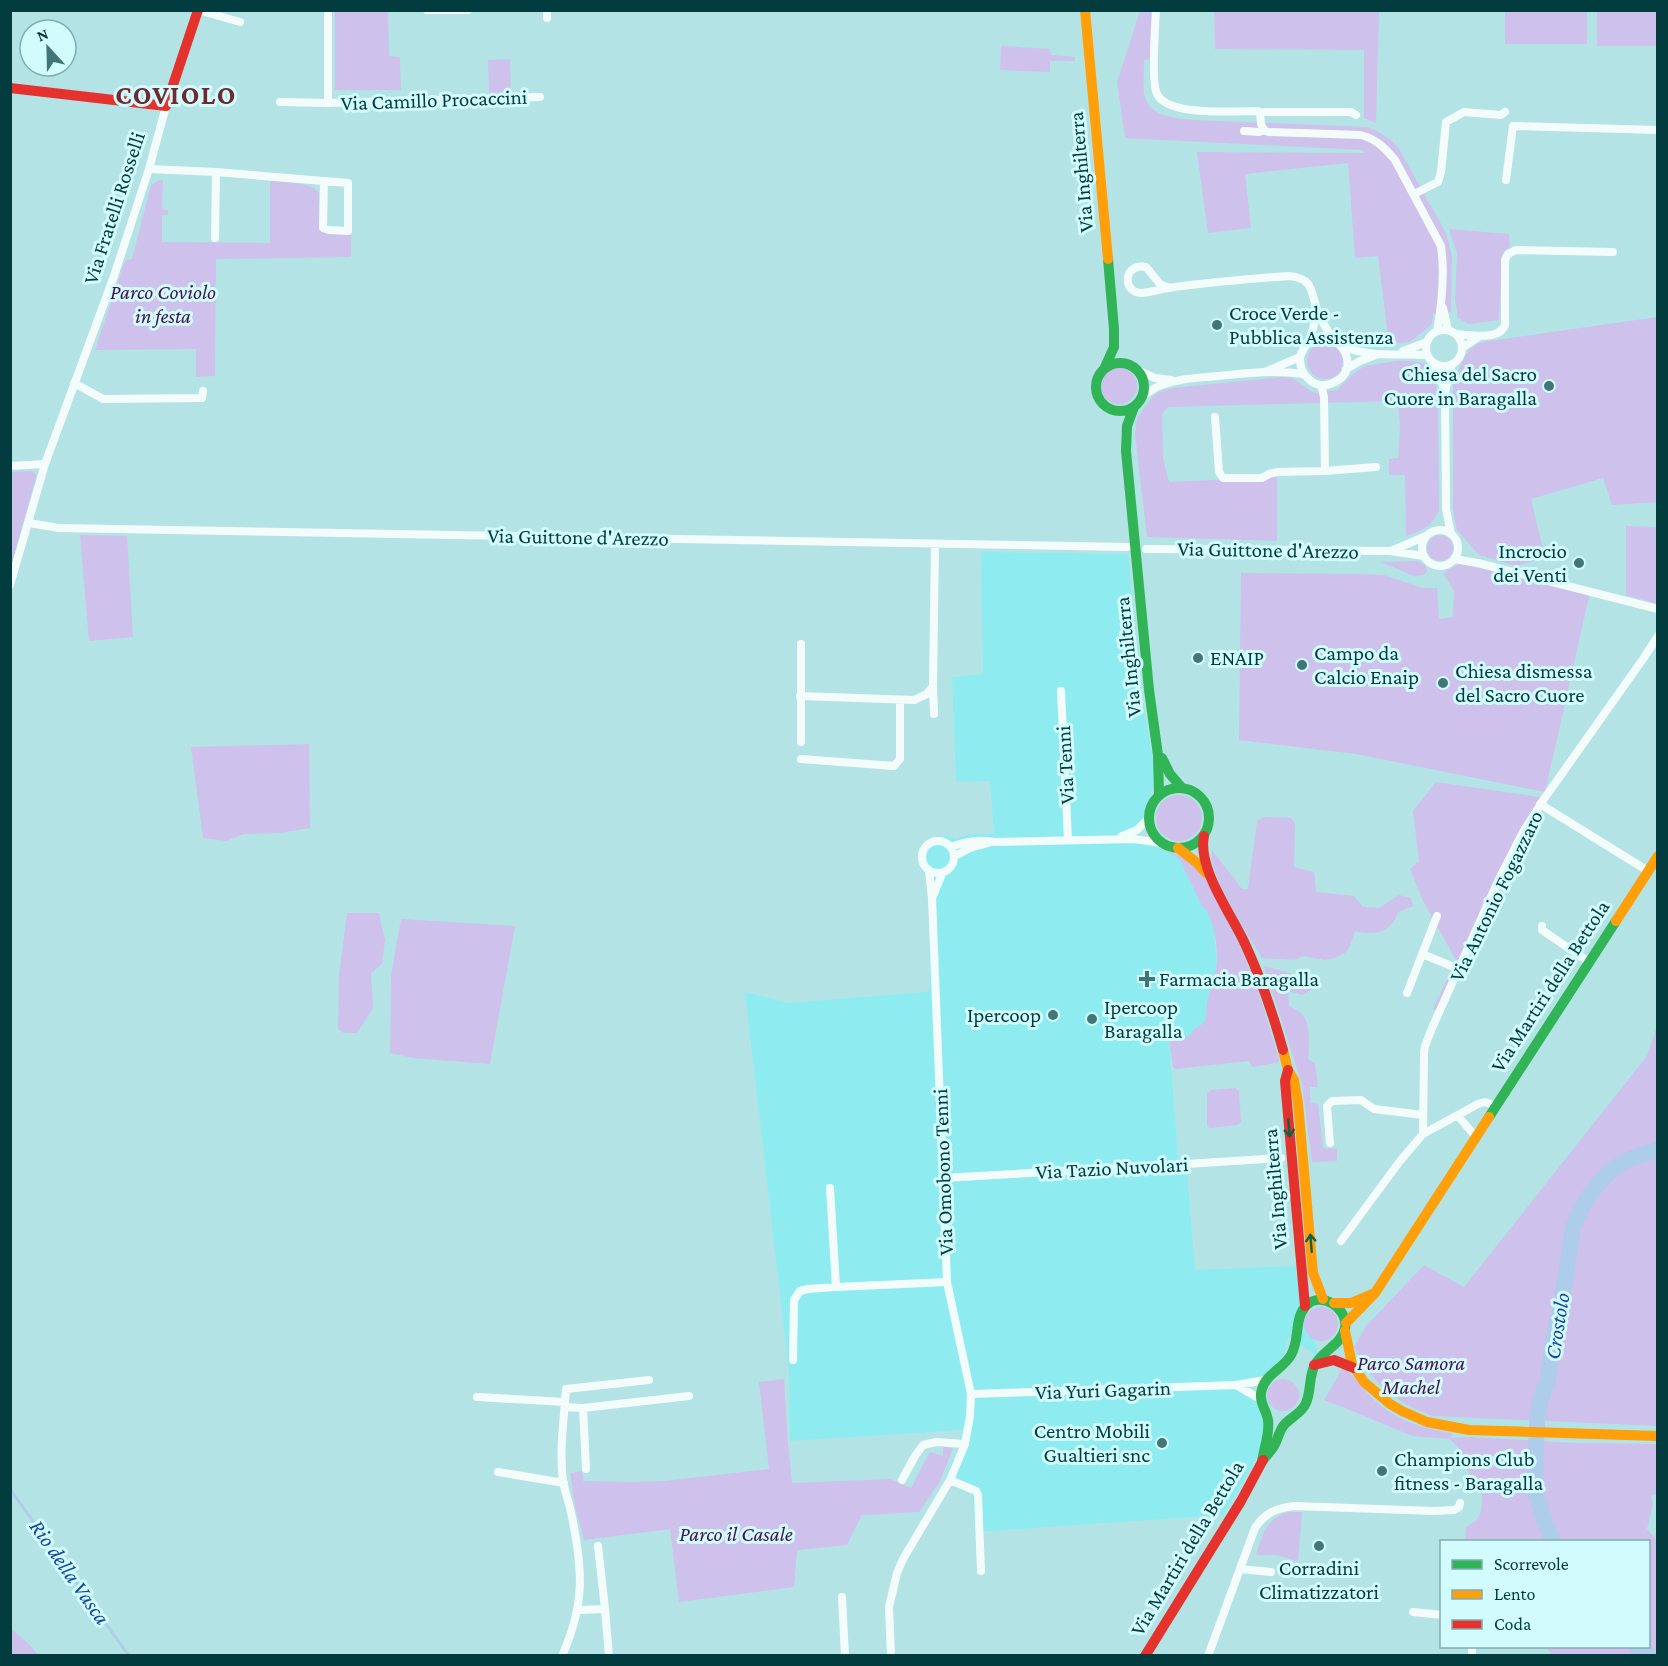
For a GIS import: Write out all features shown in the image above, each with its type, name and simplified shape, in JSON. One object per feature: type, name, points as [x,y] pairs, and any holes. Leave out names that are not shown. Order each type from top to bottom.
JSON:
[{"type":"main road","name":"Via Fratelli Rosselli","points":[[166,106],[198,10]]},
{"type":"main road","name":"Via Inghilterra","points":[[1085,10],[1114,329],[1114,347],[1097,378],[1095,390],[1101,402],[1112,410],[1120,427],[1126,451]]},
{"type":"main road","points":[[10,88],[166,106]]},
{"type":"main road","name":"Via Inghilterra","points":[[1114,329],[1121,348],[1144,383],[1142,397],[1134,407],[1127,426],[1126,451],[1149,694],[1161,777],[1159,795],[1150,810],[1149,818]]},
{"type":"main road","points":[[1105,367],[1119,363],[1135,368]]},
{"type":"main road","points":[[1112,410],[1119,412],[1134,407]]},
{"type":"main road","name":"Via Inghilterra","points":[[1159,751],[1170,774],[1182,788],[1196,793],[1208,809],[1209,823],[1202,845],[1211,879],[1246,945],[1274,1018],[1288,1070],[1294,1080],[1313,1273],[1323,1299]]},
{"type":"main road","points":[[1159,795],[1182,788]]},
{"type":"main road","points":[[1149,818],[1150,828],[1162,843]]},
{"type":"main road","points":[[1178,848],[1197,843],[1204,836]]},
{"type":"main road","name":"Via Inghilterra","points":[[1162,843],[1178,848],[1196,862],[1211,879]]},
{"type":"main road","name":"Via Martiri della Bettola","points":[[1146,1656],[1243,1498],[1262,1461],[1274,1446],[1284,1424],[1306,1404],[1308,1383],[1314,1365],[1322,1354],[1342,1337],[1345,1327],[1375,1293],[1658,856]]},
{"type":"main road","name":"Via Inghilterra","points":[[1288,1070],[1285,1081],[1305,1306]]},
{"type":"main road","points":[[1334,1304],[1351,1304],[1375,1293]]},
{"type":"main road","points":[[1260,1399],[1266,1380],[1287,1361],[1293,1352],[1298,1340],[1299,1321],[1305,1306],[1310,1302],[1323,1299],[1334,1304],[1343,1314],[1354,1368]]},
{"type":"main road","points":[[1314,1365],[1328,1360],[1340,1360],[1354,1368],[1366,1384],[1387,1404],[1410,1416],[1447,1427],[1469,1430],[1658,1436]]},
{"type":"main road","name":"Via Martiri della Bettola","points":[[1260,1399],[1268,1421],[1262,1461]]},
{"type":"main road","points":[[1265,1410],[1278,1418],[1291,1418]]},
{"type":"street","points":[[198,10],[240,22]]},
{"type":"street","name":"Via Camillo Procaccini","points":[[328,10],[328,103]]},
{"type":"street","points":[[427,10],[468,10]]},
{"type":"street","points":[[1156,10],[1156,92],[1162,101],[1173,108],[1258,111],[1260,113],[1268,111],[1351,112],[1356,115]]},
{"type":"street","name":"Via Camillo Procaccini","points":[[280,102],[328,103],[540,97]]},
{"type":"street","name":"Via Fratelli Rosselli","points":[[10,585],[45,464],[114,276],[149,169],[166,106]]},
{"type":"street","points":[[1414,194],[1438,182],[1446,123],[1464,112],[1501,115],[1505,112]]},
{"type":"street","points":[[1260,113],[1264,130]]},
{"type":"street","points":[[1506,180],[1513,126],[1658,130]]},
{"type":"street","points":[[1244,132],[1264,130],[1361,135],[1380,143],[1395,160],[1441,246],[1442,303],[1437,331]]},
{"type":"street","points":[[149,169],[216,171],[348,183],[348,231],[323,228],[324,181]]},
{"type":"street","points":[[215,238],[216,171]]},
{"type":"street","points":[[1445,392],[1433,362],[1427,354],[1429,337],[1437,331],[1480,336],[1499,334],[1503,330],[1505,325],[1505,260],[1508,254],[1515,250],[1613,252]]},
{"type":"street","points":[[1169,288],[1160,284],[1146,267],[1136,267],[1128,275],[1129,285],[1136,292],[1141,293],[1202,284],[1298,277],[1312,289],[1317,310],[1334,340],[1342,346],[1357,352],[1377,355],[1427,354]]},
{"type":"street","points":[[1433,362],[1442,365],[1452,364],[1459,358],[1462,348],[1459,338],[1452,332],[1442,303]]},
{"type":"street","points":[[1317,310],[1308,343],[1300,357],[1299,363],[1303,374],[1314,383],[1321,385],[1338,381],[1346,369],[1347,357],[1342,346]]},
{"type":"street","points":[[1462,348],[1480,336]]},
{"type":"street","points":[[1308,343],[1321,338],[1334,340]]},
{"type":"street","points":[[1399,353],[1427,342]]},
{"type":"street","points":[[1346,369],[1377,355]]},
{"type":"street","points":[[1267,371],[1300,357]]},
{"type":"street","points":[[1451,534],[1439,530],[1426,536],[1422,546],[1427,561],[1437,566],[1446,565],[1456,555],[1457,542],[1451,534],[1446,509],[1445,392],[1452,364]]},
{"type":"street","points":[[1135,368],[1155,378],[1175,381]]},
{"type":"street","points":[[1142,397],[1155,388],[1175,381],[1267,371],[1303,374]]},
{"type":"street","points":[[74,383],[103,399],[202,398],[203,391]]},
{"type":"street","points":[[1324,397],[1331,384]]},
{"type":"street","points":[[1321,385],[1324,397],[1325,471]]},
{"type":"street","points":[[1215,417],[1219,472],[1223,478],[1262,478],[1277,472],[1376,467]]},
{"type":"street","points":[[10,466],[45,464]]},
{"type":"street","points":[[1439,530],[1446,509]]},
{"type":"street","name":"Via Guittone d'Arezzo","points":[[29,523],[59,528],[1127,547]]},
{"type":"street","name":"Via Guittone d'Arezzo","points":[[1390,551],[1426,536]]},
{"type":"street","points":[[934,714],[935,544]]},
{"type":"street","name":"Via Guittone d'Arezzo","points":[[1146,549],[1390,551],[1424,556]]},
{"type":"street","points":[[1456,555],[1478,563],[1658,609]]},
{"type":"street","name":"Via Antonio Fogazzaro","points":[[1423,1134],[1425,1047],[1499,879],[1524,829],[1540,804],[1658,636]]},
{"type":"street","points":[[801,644],[801,742]]},
{"type":"street","points":[[800,696],[914,700],[927,694],[933,686]]},
{"type":"street","name":"Via Tenni","points":[[1061,691],[1068,840]]},
{"type":"street","points":[[801,759],[894,766],[900,759],[900,700]]},
{"type":"street","points":[[1540,804],[1648,872]]},
{"type":"street","name":"Via Omobono Tenni","points":[[1114,838],[1137,830],[1149,818]]},
{"type":"street","name":"Via Omobono Tenni","points":[[891,1656],[889,1607],[897,1573],[950,1480],[964,1444],[970,1416],[971,1394],[947,1282],[932,898],[929,871],[922,862],[923,851],[926,846],[936,841],[947,843],[951,847],[977,840],[995,842],[1114,838],[1162,843]]},
{"type":"street","name":"Via Omobono Tenni","points":[[932,898],[942,874],[954,865],[955,856],[970,848],[995,842]]},
{"type":"street","points":[[951,847],[955,856]]},
{"type":"street","points":[[929,871],[942,874]]},
{"type":"street","points":[[1407,993],[1437,916]]},
{"type":"street","points":[[1542,926],[1542,930],[1589,962]]},
{"type":"street","points":[[1422,954],[1459,969]]},
{"type":"street","points":[[1330,1143],[1327,1106],[1332,1101],[1361,1100],[1374,1109],[1423,1115]]},
{"type":"street","points":[[1341,1241],[1400,1161],[1423,1134],[1478,1104],[1485,1102],[1496,1106]]},
{"type":"street","points":[[1458,1116],[1476,1137]]},
{"type":"street","name":"Via Tazio Nuvolari","points":[[943,1178],[1281,1158]]},
{"type":"street","points":[[830,1188],[836,1287]]},
{"type":"street","points":[[793,1360],[794,1300],[800,1291],[947,1282]]},
{"type":"street","points":[[562,1656],[578,1610],[580,1592],[578,1550],[564,1483],[562,1451],[566,1389],[650,1380]]},
{"type":"street","name":"Via Yuri Gagarin","points":[[971,1394],[1236,1385],[1266,1380]]},
{"type":"street","points":[[1236,1385],[1260,1399]]},
{"type":"street","points":[[477,1397],[583,1408],[689,1396]]},
{"type":"street","points":[[583,1408],[586,1469]]},
{"type":"street","points":[[902,1480],[923,1445],[936,1442],[964,1444]]},
{"type":"street","points":[[498,1472],[564,1483]]},
{"type":"street","points":[[950,1480],[976,1491],[978,1495],[981,1571]]},
{"type":"street","points":[[1208,1656],[1256,1528],[1261,1519],[1275,1510],[1294,1506],[1434,1511],[1454,1510],[1459,1507],[1460,1503]]},
{"type":"street","points":[[598,1546],[609,1656]]},
{"type":"street","points":[[1240,1569],[1271,1572]]},
{"type":"street","points":[[842,1597],[845,1656]]},
{"type":"street","points":[[578,1610],[605,1609]]},
{"type":"street","points":[[1413,1612],[1440,1615]]},
{"type":"shaded area","points":[[981,552],[1128,554],[1143,703],[1156,778],[1143,820],[1135,829],[1147,842],[1180,860],[1213,925],[1217,961],[1205,1022],[1193,1030],[1193,1034],[1186,1037],[1183,1034],[1172,1036],[1169,1040],[1179,1170],[1187,1171],[1195,1270],[1295,1266],[1319,1358],[1289,1336],[1281,1363],[1266,1375],[1227,1383],[1249,1394],[1259,1405],[1264,1421],[1261,1450],[1223,1515],[975,1532],[972,1495],[944,1482],[960,1443],[962,1430],[790,1441],[789,1372],[745,992],[789,1003],[926,992],[930,989],[929,902],[926,877],[920,867],[920,849],[934,837],[946,836],[957,839],[969,834],[994,834],[990,781],[956,782],[952,677],[983,674]]},
{"type":"green space","points":[[1364,10],[1379,12],[1376,123],[1364,118],[1364,50],[1215,49],[1214,11]]},
{"type":"green space","points":[[335,11],[388,11],[389,56],[400,57],[401,90],[335,90]]},
{"type":"green space","points":[[1140,11],[1156,11],[1155,59],[1144,60],[1144,93],[1151,107],[1163,115],[1187,119],[1367,127],[1391,140],[1398,147],[1446,233],[1452,256],[1451,312],[1433,314],[1432,324],[1410,342],[1389,344],[1378,256],[1355,258],[1348,163],[1245,174],[1251,228],[1208,233],[1197,152],[1364,153],[1363,150],[1125,138],[1117,82]]},
{"type":"green space","points":[[1505,11],[1587,11],[1587,44],[1505,44]]},
{"type":"green space","points":[[1597,11],[1657,11],[1657,46],[1597,46]]},
{"type":"green space","points":[[1001,46],[1050,49],[1051,55],[1075,57],[1075,61],[1050,61],[1050,72],[1000,70]]},
{"type":"green space","points":[[510,59],[511,95],[489,95],[488,60]]},
{"type":"green space","name":"Parco Coviolo in festa","points":[[163,180],[162,209],[168,210],[168,215],[162,215],[162,242],[270,243],[270,181],[303,184],[315,189],[319,193],[319,230],[328,234],[351,234],[351,257],[216,259],[215,376],[196,377],[196,349],[95,350],[125,260],[132,259],[151,185]]},
{"type":"green space","points":[[1449,229],[1509,234],[1510,247],[1502,255],[1499,320],[1469,324],[1458,318],[1455,300],[1457,253]]},
{"type":"green space","points":[[1657,317],[1657,502],[1612,505],[1603,478],[1531,499],[1545,558],[1516,566],[1479,555],[1457,530],[1453,511],[1453,385],[1467,354],[1482,342]]},
{"type":"green space","points":[[1325,343],[1338,348],[1343,361],[1338,374],[1325,379],[1312,374],[1307,361],[1312,348]]},
{"type":"green space","points":[[1396,361],[1422,363],[1430,370],[1438,392],[1439,511],[1426,528],[1406,536],[1405,475],[1389,475],[1389,459],[1398,458],[1400,427],[1398,401],[1168,407],[1162,414],[1163,458],[1169,482],[1261,478],[1277,472],[1277,541],[1147,537],[1135,434],[1137,418],[1153,396],[1173,388],[1283,377],[1292,378],[1317,393],[1337,390],[1354,373],[1365,366]]},
{"type":"green space","points":[[1119,368],[1132,373],[1137,386],[1132,399],[1119,404],[1106,399],[1101,386],[1106,373]]},
{"type":"green space","points":[[32,471],[36,477],[11,566],[11,472]]},
{"type":"green space","points":[[1626,526],[1657,527],[1657,604],[1626,595]]},
{"type":"green space","points":[[80,535],[127,536],[133,637],[89,641]]},
{"type":"green space","points":[[1440,535],[1449,539],[1453,548],[1449,557],[1440,561],[1431,557],[1427,548],[1431,539]]},
{"type":"green space","points":[[1417,561],[1425,565],[1427,571],[1424,575],[1414,576],[1381,562]]},
{"type":"green space","points":[[1459,564],[1590,592],[1545,792],[1356,754],[1239,740],[1241,573],[1384,575],[1423,588],[1437,588],[1439,619],[1453,617],[1454,591],[1443,573]]},
{"type":"green space","points":[[309,744],[310,828],[279,833],[244,834],[226,841],[203,838],[191,747]]},
{"type":"green space","points":[[1436,782],[1544,799],[1530,819],[1439,1012],[1433,1009],[1456,960],[1423,901],[1410,869],[1419,861],[1413,811]]},
{"type":"green space","points":[[1179,795],[1195,802],[1202,818],[1195,834],[1179,841],[1163,834],[1156,818],[1163,802]]},
{"type":"green space","points":[[1264,817],[1291,818],[1295,823],[1294,867],[1314,872],[1316,892],[1354,896],[1363,907],[1379,908],[1399,895],[1411,898],[1413,906],[1398,912],[1387,929],[1375,933],[1355,931],[1346,952],[1335,958],[1325,960],[1302,956],[1295,960],[1262,958],[1222,889],[1212,861],[1212,850],[1242,889],[1248,889],[1257,821]]},
{"type":"green space","points":[[1160,849],[1183,857],[1202,872],[1239,944],[1258,990],[1279,1060],[1277,1063],[1252,1067],[1249,1061],[1175,1069],[1173,1067],[1169,1039],[1172,1036],[1183,1034],[1186,1037],[1205,1022],[1208,997],[1216,966],[1217,948],[1210,917],[1202,906],[1180,860]]},
{"type":"green space","points":[[347,913],[379,913],[385,940],[382,964],[371,973],[373,1008],[357,1033],[344,1033],[338,1029],[339,976]]},
{"type":"green space","points":[[401,919],[515,926],[490,1064],[413,1058],[390,1053],[391,976]]},
{"type":"green space","points":[[1264,966],[1303,977],[1313,984],[1313,989],[1302,995],[1288,991],[1289,1006],[1302,1014],[1307,1023],[1308,1059],[1315,1063],[1318,1087],[1310,1087],[1310,1103],[1318,1104],[1323,1148],[1337,1149],[1337,1161],[1312,1162],[1302,1084]]},
{"type":"green space","name":"Parco Samora Machel","points":[[1657,1026],[1657,1426],[1433,1416],[1395,1398],[1377,1382],[1354,1347],[1366,1326],[1424,1265],[1464,1287],[1647,1056]]},
{"type":"green space","points":[[1236,1088],[1239,1091],[1241,1122],[1238,1125],[1210,1128],[1207,1126],[1207,1093],[1211,1090]]},
{"type":"green space","points":[[1321,1307],[1333,1312],[1338,1324],[1333,1336],[1321,1341],[1309,1336],[1304,1324],[1309,1312]]},
{"type":"green space","points":[[1343,1367],[1372,1398],[1390,1412],[1420,1426],[1453,1433],[1451,1438],[1657,1444],[1657,1494],[1651,1495],[1653,1505],[1647,1529],[1657,1540],[1657,1655],[1552,1655],[1547,1648],[1650,1648],[1650,1540],[1465,1540],[1466,1527],[1478,1519],[1482,1495],[1466,1468],[1462,1452],[1450,1439],[1412,1436],[1324,1400]]},
{"type":"green space","name":"Parco il Casale","points":[[784,1379],[792,1483],[890,1479],[911,1488],[930,1452],[943,1456],[943,1446],[953,1449],[939,1483],[919,1512],[862,1515],[847,1545],[797,1550],[794,1587],[679,1602],[670,1529],[584,1540],[575,1506],[570,1473],[582,1471],[583,1481],[632,1482],[664,1481],[769,1469],[759,1382]]},
{"type":"green space","points":[[1283,1379],[1295,1383],[1299,1395],[1295,1407],[1283,1411],[1271,1407],[1267,1395],[1271,1383]]},
{"type":"green space","points":[[1288,1512],[1302,1512],[1298,1562],[1277,1555],[1256,1555],[1266,1529],[1274,1519]]},
{"type":"green space","points":[[10,1628],[28,1643],[38,1655],[11,1655]]},
{"type":"waterway","name":"Crostolo","points":[[1552,1540],[1536,1494],[1537,1419],[1548,1379],[1573,1228],[1587,1199],[1608,1173],[1630,1159],[1658,1150]]},
{"type":"waterway","name":"Rio della Vasca","points":[[10,1489],[129,1656]]},
{"type":"waterway","name":"Crostolo","points":[[1639,1648],[1649,1656]]},
{"type":"traffic: fast","points":[[1105,367],[1114,347],[1108,259]]},
{"type":"traffic: fast","points":[[1115,363],[1125,363],[1137,370],[1144,382],[1144,387],[1144,392],[1137,404],[1125,411],[1115,411],[1100,400],[1096,392],[1096,382],[1107,367],[1115,363]]},
{"type":"traffic: fast","points":[[1134,407],[1127,426],[1126,451],[1149,690],[1158,755],[1159,795]]},
{"type":"traffic: fast","points":[[1162,758],[1170,774],[1182,788]]},
{"type":"traffic: fast","points":[[1173,788],[1185,788],[1196,793],[1204,801],[1209,818],[1207,830],[1196,843],[1185,848],[1173,848],[1162,843],[1154,835],[1149,824],[1149,812],[1154,801],[1162,793],[1173,788]]},
{"type":"traffic: fast","points":[[1489,1117],[1616,921]]},
{"type":"traffic: fast","points":[[1262,1461],[1268,1435],[1267,1416],[1261,1397],[1262,1389],[1271,1375],[1291,1355],[1299,1318],[1305,1307],[1311,1302],[1325,1300],[1332,1303],[1342,1314],[1345,1321],[1343,1334],[1316,1363],[1304,1406],[1284,1425],[1274,1446],[1263,1460]]},
{"type":"traffic: slow","points":[[1085,10],[1108,259]]},
{"type":"traffic: slow","points":[[1178,848],[1206,873]]},
{"type":"traffic: slow","points":[[1616,921],[1658,856]]},
{"type":"traffic: slow","points":[[1283,1050],[1288,1070],[1294,1080],[1298,1103],[1313,1273],[1323,1299]]},
{"type":"traffic: slow","points":[[1346,1323],[1375,1293],[1489,1117]]},
{"type":"traffic: slow","points":[[1334,1303],[1351,1303],[1372,1294]]},
{"type":"traffic: slow","points":[[1345,1331],[1352,1364],[1364,1382],[1390,1404],[1427,1422],[1469,1430],[1658,1436]]},
{"type":"traffic: jam","points":[[10,88],[166,106],[198,10]]},
{"type":"traffic: jam","points":[[1204,836],[1203,849],[1211,877],[1251,958],[1283,1050]]},
{"type":"traffic: jam","points":[[1288,1070],[1285,1081],[1305,1306]]},
{"type":"traffic: jam","points":[[1314,1365],[1334,1360],[1354,1368]]},
{"type":"traffic: jam","points":[[1145,1656],[1241,1501],[1263,1460]]},
{"type":"place","name":"Croce Verde - Pubblica Assistenza","points":[[1217,325]]},
{"type":"place","name":"Chiesa del Sacro Cuore in Baragalla","points":[[1549,386]]},
{"type":"place","name":"Incrocio dei Venti","points":[[1579,563]]},
{"type":"place","name":"ENAIP","points":[[1198,658]]},
{"type":"place","name":"Campo da Calcio Enaip","points":[[1302,665]]},
{"type":"place","name":"Chiesa dismessa del Sacro Cuore","points":[[1443,683]]},
{"type":"place","name":"Farmacia Baragalla","points":[[1147,979]]},
{"type":"place","name":"Ipercoop","points":[[1053,1015]]},
{"type":"place","name":"Ipercoop Baragalla","points":[[1092,1019]]},
{"type":"place","name":"Centro Mobili Gualtieri snc","points":[[1162,1443]]},
{"type":"place","name":"Champions Club fitness - Baragalla","points":[[1382,1471]]},
{"type":"place","name":"Corradini Climatizzatori","points":[[1319,1546]]},
{"type":"district","name":"COVIOLO","points":[[176,95]]}]
